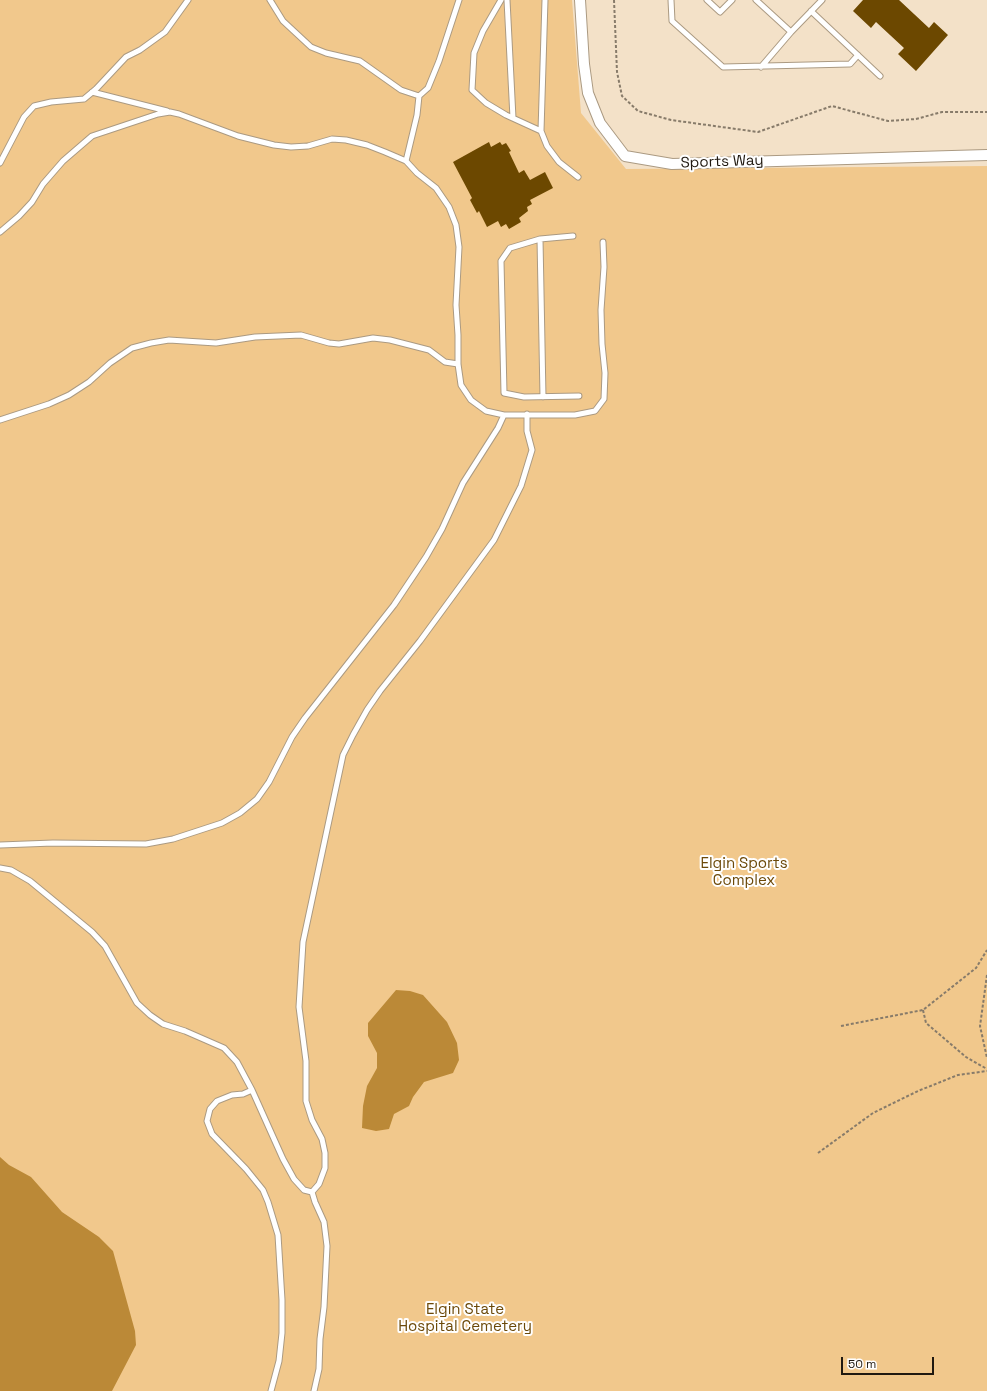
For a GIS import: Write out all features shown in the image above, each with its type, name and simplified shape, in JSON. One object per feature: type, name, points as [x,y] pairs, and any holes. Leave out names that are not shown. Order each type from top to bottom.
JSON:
[{"type":"street","name":"Sports Way","points":[[580,0],[584,64],[588,94],[600,123],[625,156],[672,164],[987,155]]},
{"type":"lane","points":[[0,162],[24,117],[34,106],[51,102],[84,99],[126,58],[147,46],[165,32],[188,0]]},
{"type":"lane","points":[[270,0],[283,20],[311,47],[326,53],[360,61],[400,90],[419,96]]},
{"type":"lane","points":[[406,161],[418,115],[419,96],[428,88],[439,61],[459,0]]},
{"type":"lane","points":[[501,0],[483,31],[474,53],[472,90],[486,103],[541,131]]},
{"type":"lane","points":[[507,0],[513,118]]},
{"type":"lane","points":[[545,0],[541,131],[547,146],[551,151],[560,162],[578,177]]},
{"type":"lane","points":[[671,0],[672,20],[723,67],[850,64],[858,55]]},
{"type":"lane","points":[[707,0],[720,12],[732,0]]},
{"type":"lane","points":[[756,0],[791,32]]},
{"type":"lane","points":[[761,67],[791,32],[822,0]]},
{"type":"lane","points":[[811,11],[880,76]]},
{"type":"lane","points":[[92,92],[192,118],[238,136],[274,145],[290,147],[308,146],[332,139],[346,140],[367,145],[406,161],[417,173],[436,188],[449,207],[456,225],[459,247],[456,305],[458,364],[461,385],[471,400],[486,411],[504,415],[575,415],[595,411],[604,399],[605,373],[601,310],[604,267],[603,242]]},
{"type":"lane","points":[[0,232],[19,216],[32,202],[43,184],[63,161],[92,136],[158,114],[170,112]]},
{"type":"lane","points":[[573,236],[540,239],[510,248],[501,262],[504,393],[524,397],[580,396]]},
{"type":"lane","points":[[540,239],[543,397]]},
{"type":"lane","points":[[0,420],[49,404],[68,395],[89,382],[110,363],[132,348],[169,340],[216,343],[255,337],[301,335],[329,343],[339,344],[373,338],[429,350],[445,362],[458,364]]},
{"type":"lane","points":[[312,1192],[318,1184],[325,1168],[325,1153],[322,1139],[312,1120],[306,1101],[306,1061],[299,1007],[303,942],[343,755],[353,735],[376,698],[494,540],[521,486],[532,450],[527,431],[527,414]]},
{"type":"lane","points":[[0,845],[53,843],[146,844],[173,839],[222,823],[240,813],[257,799],[269,782],[292,737],[305,718],[394,605],[423,562],[442,529],[463,483],[498,428],[504,415]]},
{"type":"lane","points":[[0,868],[11,870],[30,881],[92,932],[105,946],[137,1003],[150,1015],[163,1024],[185,1031],[224,1048],[237,1062],[252,1090],[283,1159],[294,1179],[304,1190],[312,1192]]},
{"type":"lane","points":[[252,1090],[243,1094],[232,1095],[217,1101],[210,1109],[207,1121],[212,1134],[246,1169],[263,1190],[278,1235],[282,1300],[282,1333],[280,1361],[271,1391]]},
{"type":"lane","points":[[312,1192],[324,1222],[327,1246],[319,1369],[314,1391]]},
{"type":"path","points":[[614,0],[617,72],[622,96],[638,111],[671,120],[758,132],[832,106],[888,121],[916,119],[942,112],[987,112]]},
{"type":"path","points":[[841,1026],[923,1010],[976,968],[987,950]]},
{"type":"path","points":[[987,974],[980,1026],[987,1058]]},
{"type":"path","points":[[923,1010],[926,1023],[966,1057],[987,1070]]},
{"type":"path","points":[[818,1153],[873,1113],[918,1091],[958,1075],[987,1070]]},
{"type":"green space","points":[[0,0],[572,0],[581,113],[626,169],[987,166],[987,1391],[0,1391]]},
{"type":"shaded area","points":[[396,990],[410,991],[423,995],[447,1022],[457,1043],[459,1060],[453,1073],[424,1082],[413,1097],[409,1106],[394,1114],[389,1129],[376,1131],[362,1128],[363,1106],[367,1086],[377,1068],[377,1053],[368,1036],[368,1023]]},
{"type":"shaded area","points":[[0,1157],[9,1165],[31,1177],[62,1212],[99,1237],[113,1251],[135,1331],[136,1345],[112,1391],[0,1391]]},
{"type":"building","points":[[863,0],[899,0],[929,28],[934,22],[948,35],[916,71],[898,54],[904,48],[876,22],[871,28],[853,11]]},
{"type":"building","points":[[489,142],[491,147],[500,142],[502,145],[506,143],[511,151],[509,152],[519,173],[524,170],[530,180],[545,172],[553,188],[530,200],[532,204],[527,207],[528,211],[519,218],[521,222],[509,229],[506,224],[501,227],[498,221],[487,227],[479,211],[477,213],[470,200],[472,198],[453,162]]},
{"type":"park label","name":"Elgin Sports Complex","points":[[744,872]]},
{"type":"park label","name":"Elgin State Hospital Cemetery","points":[[465,1318]]}]
